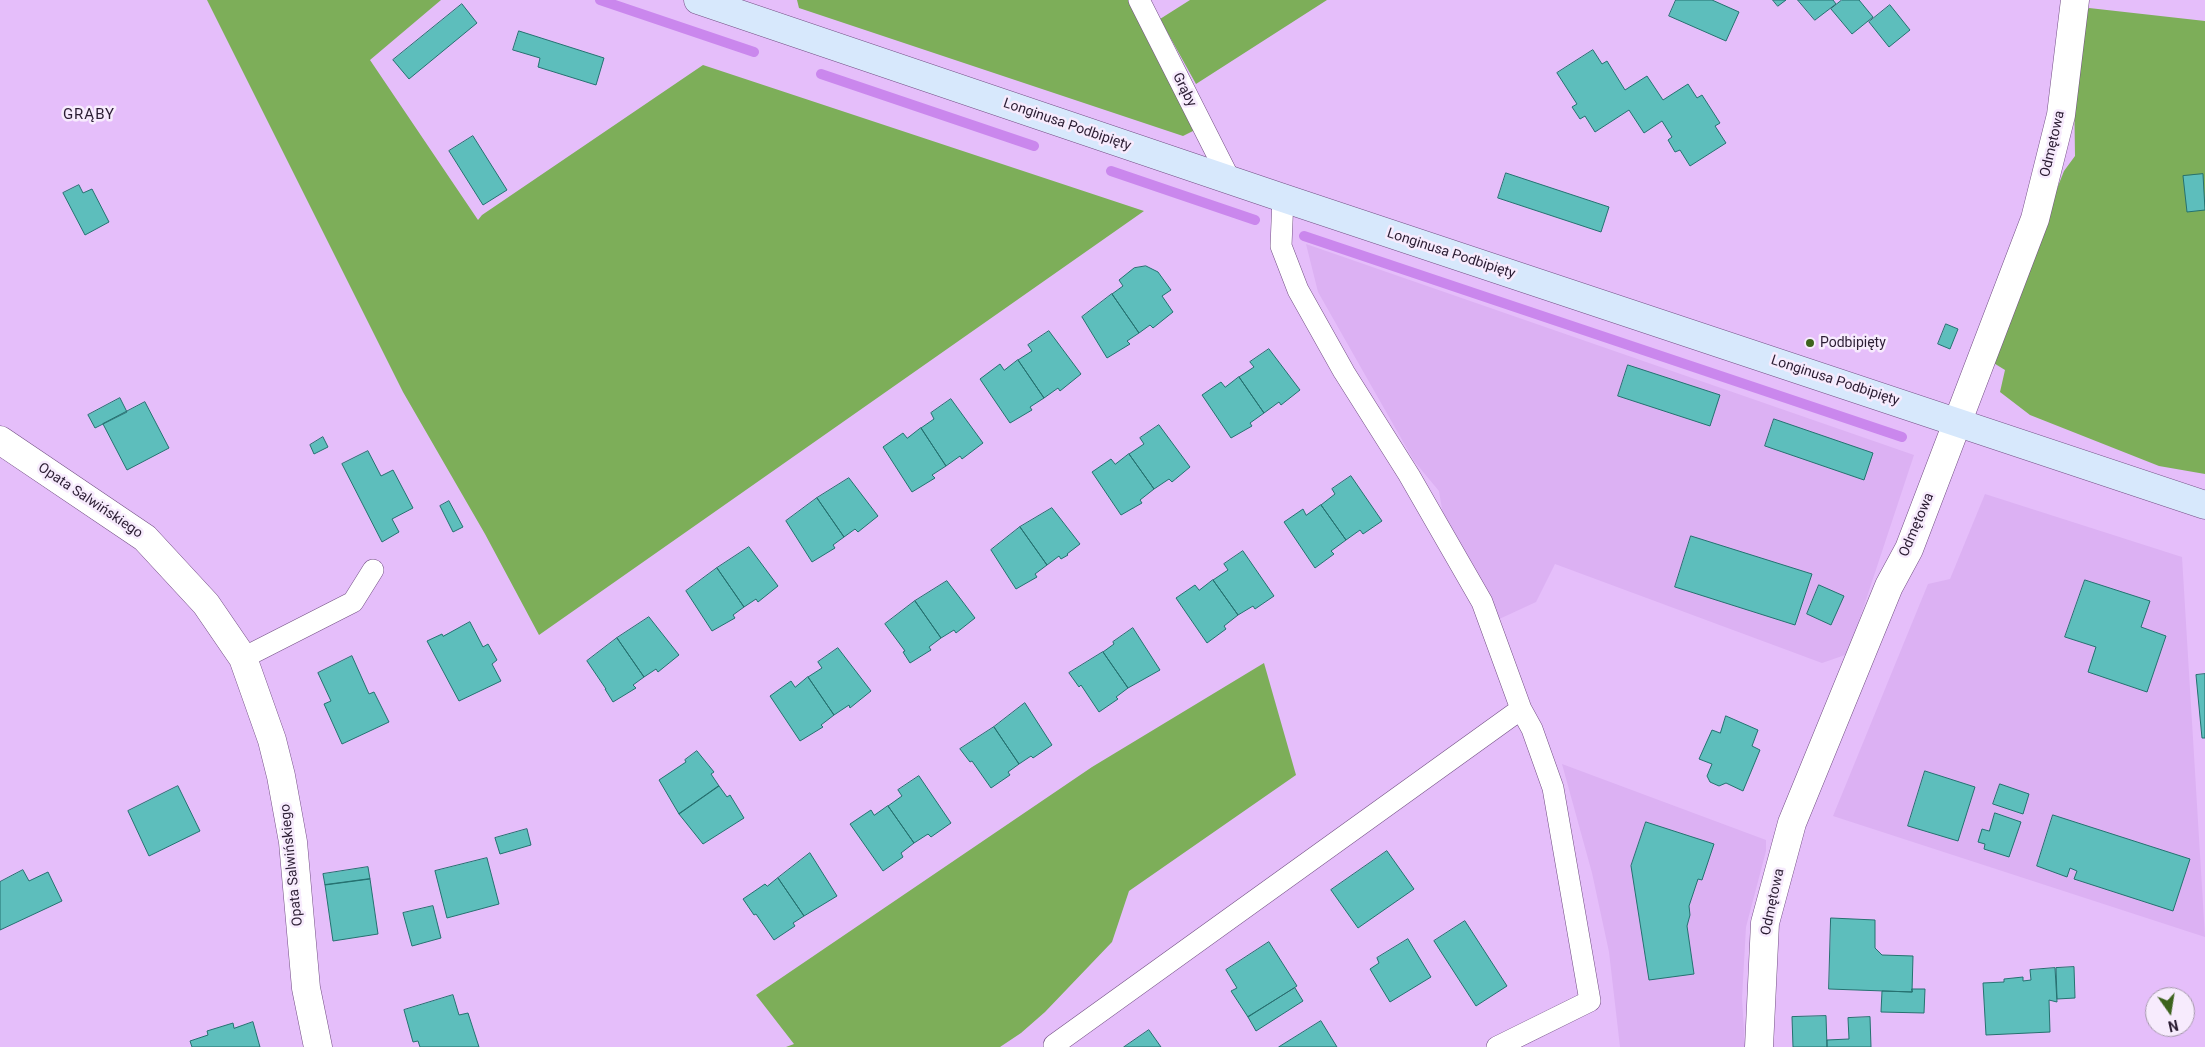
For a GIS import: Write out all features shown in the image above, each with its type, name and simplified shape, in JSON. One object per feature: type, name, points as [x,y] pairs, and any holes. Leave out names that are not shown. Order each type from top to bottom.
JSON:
[{"type":"street","name":"Longinusa Podbipięty","points":[[698,0],[1283,198],[2205,505]]},
{"type":"street","name":"Odmętowa","points":[[1759,1047],[1765,923],[1792,823],[1889,586],[1909,549],[2035,219],[2061,115],[2075,0]]},
{"type":"street","name":"Opata Salwińskiego","points":[[0,440],[145,538],[206,604],[243,658],[272,740],[281,776],[292,842],[306,988],[318,1047]]},
{"type":"lane","name":"Grąby","points":[[1139,0],[1230,180]]},
{"type":"lane","points":[[1283,198],[1281,246],[1298,290],[1344,372],[1410,475],[1482,602],[1521,709],[1532,729],[1552,788],[1590,1002],[1497,1047]]},
{"type":"lane","points":[[243,658],[353,602],[373,570]]},
{"type":"lane","points":[[1054,1045],[1521,709]]},
{"type":"shaded area","points":[[1306,244],[1914,455],[1848,654],[1822,663],[1555,564],[1536,602],[1495,621],[1443,515],[1439,491],[1414,461],[1318,292]]},
{"type":"shaded area","points":[[1985,494],[2182,557],[2205,937],[1833,816],[1928,584],[1950,579]]},
{"type":"shaded area","points":[[1562,764],[1766,840],[1766,851],[1746,927],[1742,998],[1745,1047],[1620,1047],[1609,952],[1592,873]]},
{"type":"green space","points":[[207,0],[441,0],[370,60],[478,220],[482,215],[703,65],[1144,211],[539,635],[485,534],[403,392]]},
{"type":"green space","points":[[797,0],[1128,0],[1195,130],[1183,136],[799,8]]},
{"type":"green space","points":[[1190,0],[1327,0],[1196,84],[1160,19]]},
{"type":"green space","points":[[2089,8],[2205,21],[2205,474],[2159,466],[2030,415],[2000,392],[2005,370],[1992,362],[1999,335],[2064,171],[2075,156],[2074,84],[2083,15]]},
{"type":"green space","points":[[1264,663],[1296,775],[1129,891],[1112,942],[1045,1012],[1021,1033],[1000,1047],[786,1047],[794,1044],[756,995],[1092,767]]},
{"type":"building","points":[[1676,0],[1712,0],[1739,12],[1726,41],[1669,16]]},
{"type":"building","points":[[1773,0],[1786,0],[1778,6]]},
{"type":"building","points":[[1798,0],[1833,0],[1836,4],[1815,20]]},
{"type":"building","points":[[1842,0],[1859,0],[1873,17],[1852,34],[1831,9]]},
{"type":"building","points":[[462,4],[477,23],[409,79],[393,60]]},
{"type":"building","points":[[1890,5],[1910,30],[1889,47],[1869,22]]},
{"type":"building","points":[[519,31],[604,58],[596,85],[538,67],[540,58],[513,50]]},
{"type":"building","points":[[1593,50],[1602,64],[1607,61],[1625,90],[1647,76],[1663,100],[1688,84],[1697,98],[1702,95],[1720,123],[1715,126],[1726,143],[1690,166],[1680,150],[1675,152],[1668,140],[1672,137],[1662,121],[1644,133],[1629,110],[1595,132],[1585,116],[1580,119],[1572,107],[1577,104],[1557,73]]},
{"type":"building","points":[[473,136],[507,190],[483,205],[449,151]]},
{"type":"building","points":[[1506,173],[1609,207],[1601,232],[1498,198]]},
{"type":"building","points":[[2203,174],[2205,210],[2187,212],[2183,176]]},
{"type":"building","points":[[79,185],[83,193],[92,189],[109,222],[85,235],[63,193]]},
{"type":"building","points":[[1146,266],[1158,272],[1171,290],[1162,296],[1173,312],[1153,328],[1150,325],[1139,333],[1112,294],[1123,286],[1119,280],[1134,268]]},
{"type":"building","points":[[1112,294],[1139,333],[1127,341],[1130,344],[1107,358],[1082,317]]},
{"type":"building","points":[[1946,324],[1958,329],[1950,349],[1938,344]]},
{"type":"building","points":[[1049,331],[1081,374],[1060,391],[1058,388],[1044,398],[1018,360],[1032,351],[1028,345]]},
{"type":"building","points":[[1269,349],[1300,390],[1281,405],[1279,402],[1264,413],[1239,377],[1254,367],[1250,362]]},
{"type":"building","points":[[1018,360],[1044,398],[1030,407],[1032,410],[1010,423],[980,379],[1000,364],[1004,370]]},
{"type":"building","points":[[1628,365],[1720,395],[1710,426],[1618,396]]},
{"type":"building","points":[[1239,377],[1264,413],[1250,423],[1252,426],[1231,438],[1202,395],[1221,382],[1225,387]]},
{"type":"building","points":[[120,398],[127,412],[95,428],[88,415]]},
{"type":"building","points":[[951,399],[983,443],[962,459],[960,456],[946,466],[921,428],[934,419],[931,413]]},
{"type":"building","points":[[145,402],[169,448],[127,470],[103,424]]},
{"type":"building","points":[[1774,419],[1873,453],[1864,480],[1765,446]]},
{"type":"building","points":[[1159,425],[1190,467],[1172,482],[1169,479],[1154,489],[1129,454],[1144,444],[1140,438]]},
{"type":"building","points":[[921,428],[946,466],[932,475],[935,478],[912,492],[883,447],[903,433],[907,438]]},
{"type":"building","points":[[323,437],[328,447],[314,454],[310,445]]},
{"type":"building","points":[[368,451],[381,476],[393,470],[413,508],[392,519],[399,532],[382,542],[342,464]]},
{"type":"building","points":[[1129,454],[1154,489],[1140,500],[1142,503],[1121,515],[1092,472],[1111,459],[1115,464]]},
{"type":"building","points":[[1351,476],[1382,521],[1363,534],[1360,530],[1346,540],[1321,505],[1335,494],[1332,489]]},
{"type":"building","points":[[849,478],[878,516],[858,532],[855,529],[844,537],[817,498]]},
{"type":"building","points":[[817,498],[844,537],[833,545],[835,548],[812,562],[786,521]]},
{"type":"building","points":[[449,501],[463,527],[453,532],[440,506]]},
{"type":"building","points":[[1321,505],[1346,540],[1331,551],[1334,554],[1315,568],[1284,522],[1303,509],[1306,515]]},
{"type":"building","points":[[1052,508],[1080,544],[1068,555],[1061,559],[1059,556],[1047,565],[1020,527]]},
{"type":"building","points":[[1020,527],[1047,565],[1035,574],[1037,577],[1016,589],[991,550]]},
{"type":"building","points":[[1691,536],[1812,574],[1795,625],[1675,587]]},
{"type":"building","points":[[749,547],[778,586],[758,602],[756,599],[744,607],[717,568]]},
{"type":"building","points":[[1243,551],[1274,596],[1255,609],[1253,606],[1238,615],[1213,580],[1228,570],[1224,564]]},
{"type":"building","points":[[717,568],[744,607],[733,615],[735,618],[712,631],[686,591]]},
{"type":"building","points":[[1213,580],[1238,615],[1224,626],[1226,629],[1207,643],[1176,598],[1195,585],[1199,590]]},
{"type":"building","points":[[2085,580],[2150,601],[2141,627],[2166,636],[2147,692],[2088,672],[2096,647],[2065,637]]},
{"type":"building","points":[[947,581],[975,618],[956,633],[954,630],[941,638],[915,601]]},
{"type":"building","points":[[1819,585],[1844,596],[1831,625],[1807,614]]},
{"type":"building","points":[[915,601],[941,638],[929,647],[931,650],[910,663],[903,652],[905,651],[885,624]]},
{"type":"building","points":[[649,617],[679,655],[658,672],[656,669],[644,677],[617,638]]},
{"type":"building","points":[[470,622],[483,647],[488,644],[497,660],[492,664],[501,681],[459,701],[427,641],[442,634],[443,636]]},
{"type":"building","points":[[1133,628],[1160,670],[1128,688],[1103,652],[1114,644],[1113,642]]},
{"type":"building","points":[[617,638],[644,677],[633,685],[636,688],[613,702],[587,661]]},
{"type":"building","points":[[838,648],[871,691],[850,708],[849,705],[834,715],[808,677],[822,668],[818,662]]},
{"type":"building","points":[[1103,652],[1128,688],[1116,697],[1118,699],[1099,712],[1081,685],[1079,687],[1069,673]]},
{"type":"building","points":[[352,656],[369,694],[374,692],[389,722],[342,744],[324,704],[331,701],[318,673]]},
{"type":"building","points":[[2205,674],[2205,738],[2202,738],[2196,675]]},
{"type":"building","points":[[808,677],[834,715],[821,725],[823,727],[800,741],[770,696],[791,681],[795,687]]},
{"type":"building","points":[[1025,703],[1052,745],[1033,758],[1031,756],[1019,764],[994,727]]},
{"type":"building","points":[[1726,716],[1758,730],[1752,746],[1760,750],[1743,791],[1726,783],[1719,786],[1710,782],[1707,776],[1712,764],[1699,759],[1712,730],[1720,733]]},
{"type":"building","points":[[994,727],[1019,764],[1008,772],[1010,775],[991,788],[972,761],[970,762],[960,749]]},
{"type":"building","points":[[697,751],[714,772],[711,774],[719,786],[679,814],[659,780],[686,762],[685,760]]},
{"type":"building","points":[[1925,771],[1975,787],[1958,841],[1908,826]]},
{"type":"building","points":[[919,776],[951,823],[931,837],[928,834],[914,843],[888,806],[902,796],[898,790]]},
{"type":"building","points":[[2000,784],[2029,794],[2023,814],[1993,804]]},
{"type":"building","points":[[178,786],[200,831],[149,856],[128,811]]},
{"type":"building","points":[[719,786],[727,797],[730,795],[744,818],[703,844],[679,814]]},
{"type":"building","points":[[888,806],[914,843],[901,853],[903,857],[883,871],[850,824],[871,810],[874,815]]},
{"type":"building","points":[[1995,813],[2021,822],[2009,857],[1984,849],[1985,844],[1978,842],[1982,829],[1989,831]]},
{"type":"building","points":[[2053,815],[2190,859],[2173,911],[2074,879],[2077,871],[2070,868],[2067,877],[2037,866]]},
{"type":"building","points":[[1646,822],[1714,844],[1702,880],[1698,879],[1689,906],[1690,915],[1687,926],[1694,974],[1649,980],[1631,866]]},
{"type":"building","points":[[527,829],[531,845],[500,854],[495,838]]},
{"type":"building","points":[[1387,851],[1414,889],[1358,928],[1331,890]]},
{"type":"building","points":[[810,853],[837,896],[804,916],[778,878]]},
{"type":"building","points":[[487,858],[499,904],[447,918],[435,871]]},
{"type":"building","points":[[368,867],[370,879],[325,885],[323,874]]},
{"type":"building","points":[[23,870],[29,881],[48,872],[62,901],[0,930],[0,882]]},
{"type":"building","points":[[778,878],[804,916],[793,923],[795,926],[774,940],[743,899],[765,884],[767,886]]},
{"type":"building","points":[[370,879],[378,934],[333,941],[325,885]]},
{"type":"building","points":[[433,906],[441,938],[412,946],[403,913]]},
{"type":"building","points":[[1831,918],[1875,920],[1875,948],[1882,955],[1913,956],[1912,992],[1829,989]]},
{"type":"building","points":[[1465,921],[1507,986],[1476,1006],[1434,941]]},
{"type":"building","points":[[1408,939],[1431,977],[1390,1002],[1370,969],[1379,963],[1377,958]]},
{"type":"building","points":[[1269,942],[1297,986],[1248,1017],[1231,991],[1237,988],[1226,970]]},
{"type":"building","points":[[2074,967],[2075,998],[2057,999],[2056,968]]},
{"type":"building","points":[[2055,968],[2057,1002],[2049,1000],[2050,1032],[1986,1035],[1983,983],[2004,982],[2004,979],[2023,977],[2023,981],[2031,980],[2030,970]]},
{"type":"building","points":[[1295,988],[1303,1001],[1256,1031],[1248,1017]]},
{"type":"building","points":[[1912,989],[1925,989],[1924,1013],[1881,1012],[1882,991],[1912,992]]},
{"type":"building","points":[[453,995],[459,1015],[468,1013],[479,1047],[420,1047],[418,1041],[413,1042],[404,1010]]},
{"type":"building","points":[[1826,1016],[1827,1047],[1793,1047],[1792,1017]]},
{"type":"building","points":[[1870,1017],[1871,1047],[1827,1047],[1827,1040],[1849,1039],[1848,1018]]},
{"type":"building","points":[[1321,1021],[1337,1047],[1279,1047]]},
{"type":"building","points":[[253,1022],[260,1047],[192,1047],[190,1041],[208,1035],[207,1031],[233,1023],[234,1028]]},
{"type":"building","points":[[1149,1030],[1161,1047],[1124,1047]]},
{"type":"waterway","points":[[600,0],[754,52]]},
{"type":"waterway","points":[[821,74],[1034,146]]},
{"type":"waterway","points":[[1111,171],[1255,220]]},
{"type":"waterway","points":[[1304,236],[1902,437]]},
{"type":"place","name":"Podbipięty","points":[[1810,343]]},
{"type":"district","name":"GRĄBY","points":[[89,115]]}]
